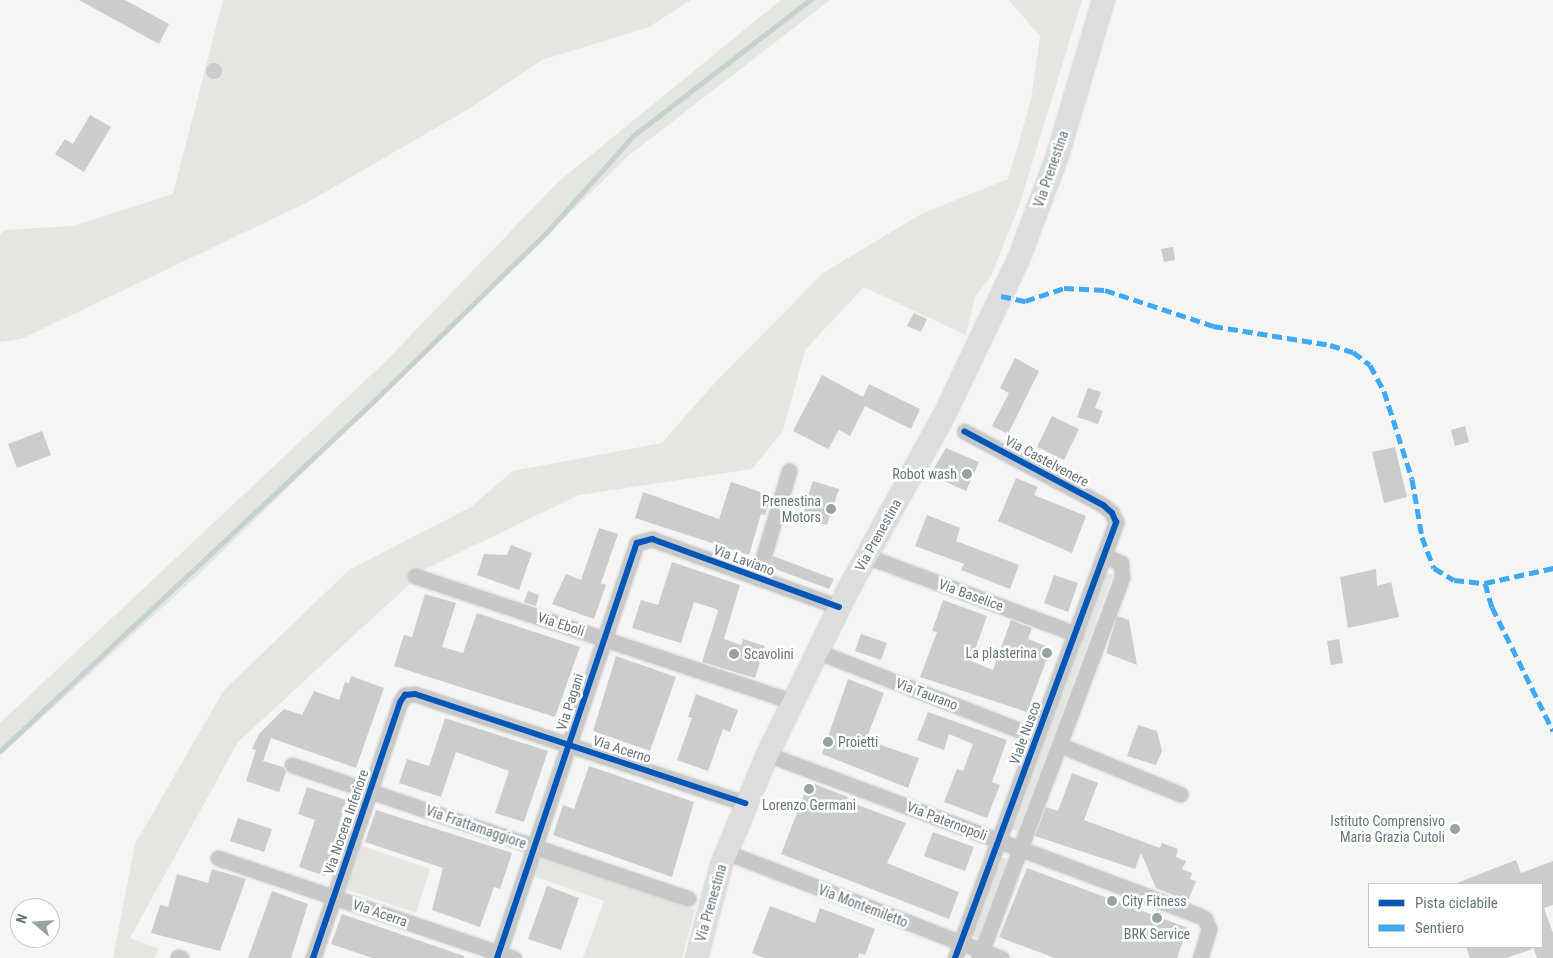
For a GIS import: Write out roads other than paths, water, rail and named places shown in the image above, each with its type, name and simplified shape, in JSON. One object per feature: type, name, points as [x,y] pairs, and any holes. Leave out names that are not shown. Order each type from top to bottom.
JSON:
[{"type":"main road","name":"Via Prenestina","points":[[696,958],[726,852],[745,803],[791,701],[866,556],[944,414],[1018,259],[1057,155],[1103,0]]},
{"type":"street","name":"Via Castelvenere","points":[[964,431],[1103,505],[1115,517]]},
{"type":"street","name":"Via Laviano","points":[[757,578],[789,471]]},
{"type":"street","name":"Viale Nusco","points":[[955,958],[1106,556],[1116,528],[1115,517]]},
{"type":"street","name":"Via Laviano","points":[[640,540],[652,539],[839,608]]},
{"type":"street","name":"Via Pagani","points":[[503,956],[534,847],[632,551],[640,540]]},
{"type":"street","name":"Via Baselice","points":[[866,556],[1076,634]]},
{"type":"street","points":[[980,954],[1122,577],[1121,563],[1106,556]]},
{"type":"street","name":"Via Eboli","points":[[415,576],[791,701]]},
{"type":"street","name":"Via Taurano","points":[[816,651],[1037,737]]},
{"type":"street","name":"Via Acerno","points":[[405,695],[415,694],[745,803]]},
{"type":"street","name":"Via Nocera Inferiore","points":[[313,958],[405,695]]},
{"type":"street","points":[[1060,745],[1180,794]]},
{"type":"street","name":"Via Paternopoli","points":[[767,754],[1196,914],[1208,924],[1208,934],[1200,958]]},
{"type":"street","name":"Via Frattamaggiore","points":[[292,765],[688,898]]},
{"type":"street","name":"Via Montemiletto","points":[[726,852],[961,943],[980,954],[1001,958]]},
{"type":"street","name":"Via Acerra","points":[[218,858],[503,956]]},
{"type":"waterway","points":[[0,751],[375,400],[547,232],[634,135],[810,0]]},
{"type":"place","name":"Robot wash","points":[[967,474]]},
{"type":"place","name":"Prenestina Motors","points":[[831,509]]},
{"type":"place","name":"La plasterina","points":[[1047,653]]},
{"type":"place","name":"Scavolini","points":[[734,654]]},
{"type":"place","name":"Proietti","points":[[828,742]]},
{"type":"place","name":"Lorenzo Germani","points":[[809,789]]},
{"type":"place","name":"Istituto Comprensivo Maria Grazia Cutoli","points":[[1455,829]]},
{"type":"place","name":"City Fitness","points":[[1112,901]]},
{"type":"place","name":"BRK Service","points":[[1157,918]]}]
